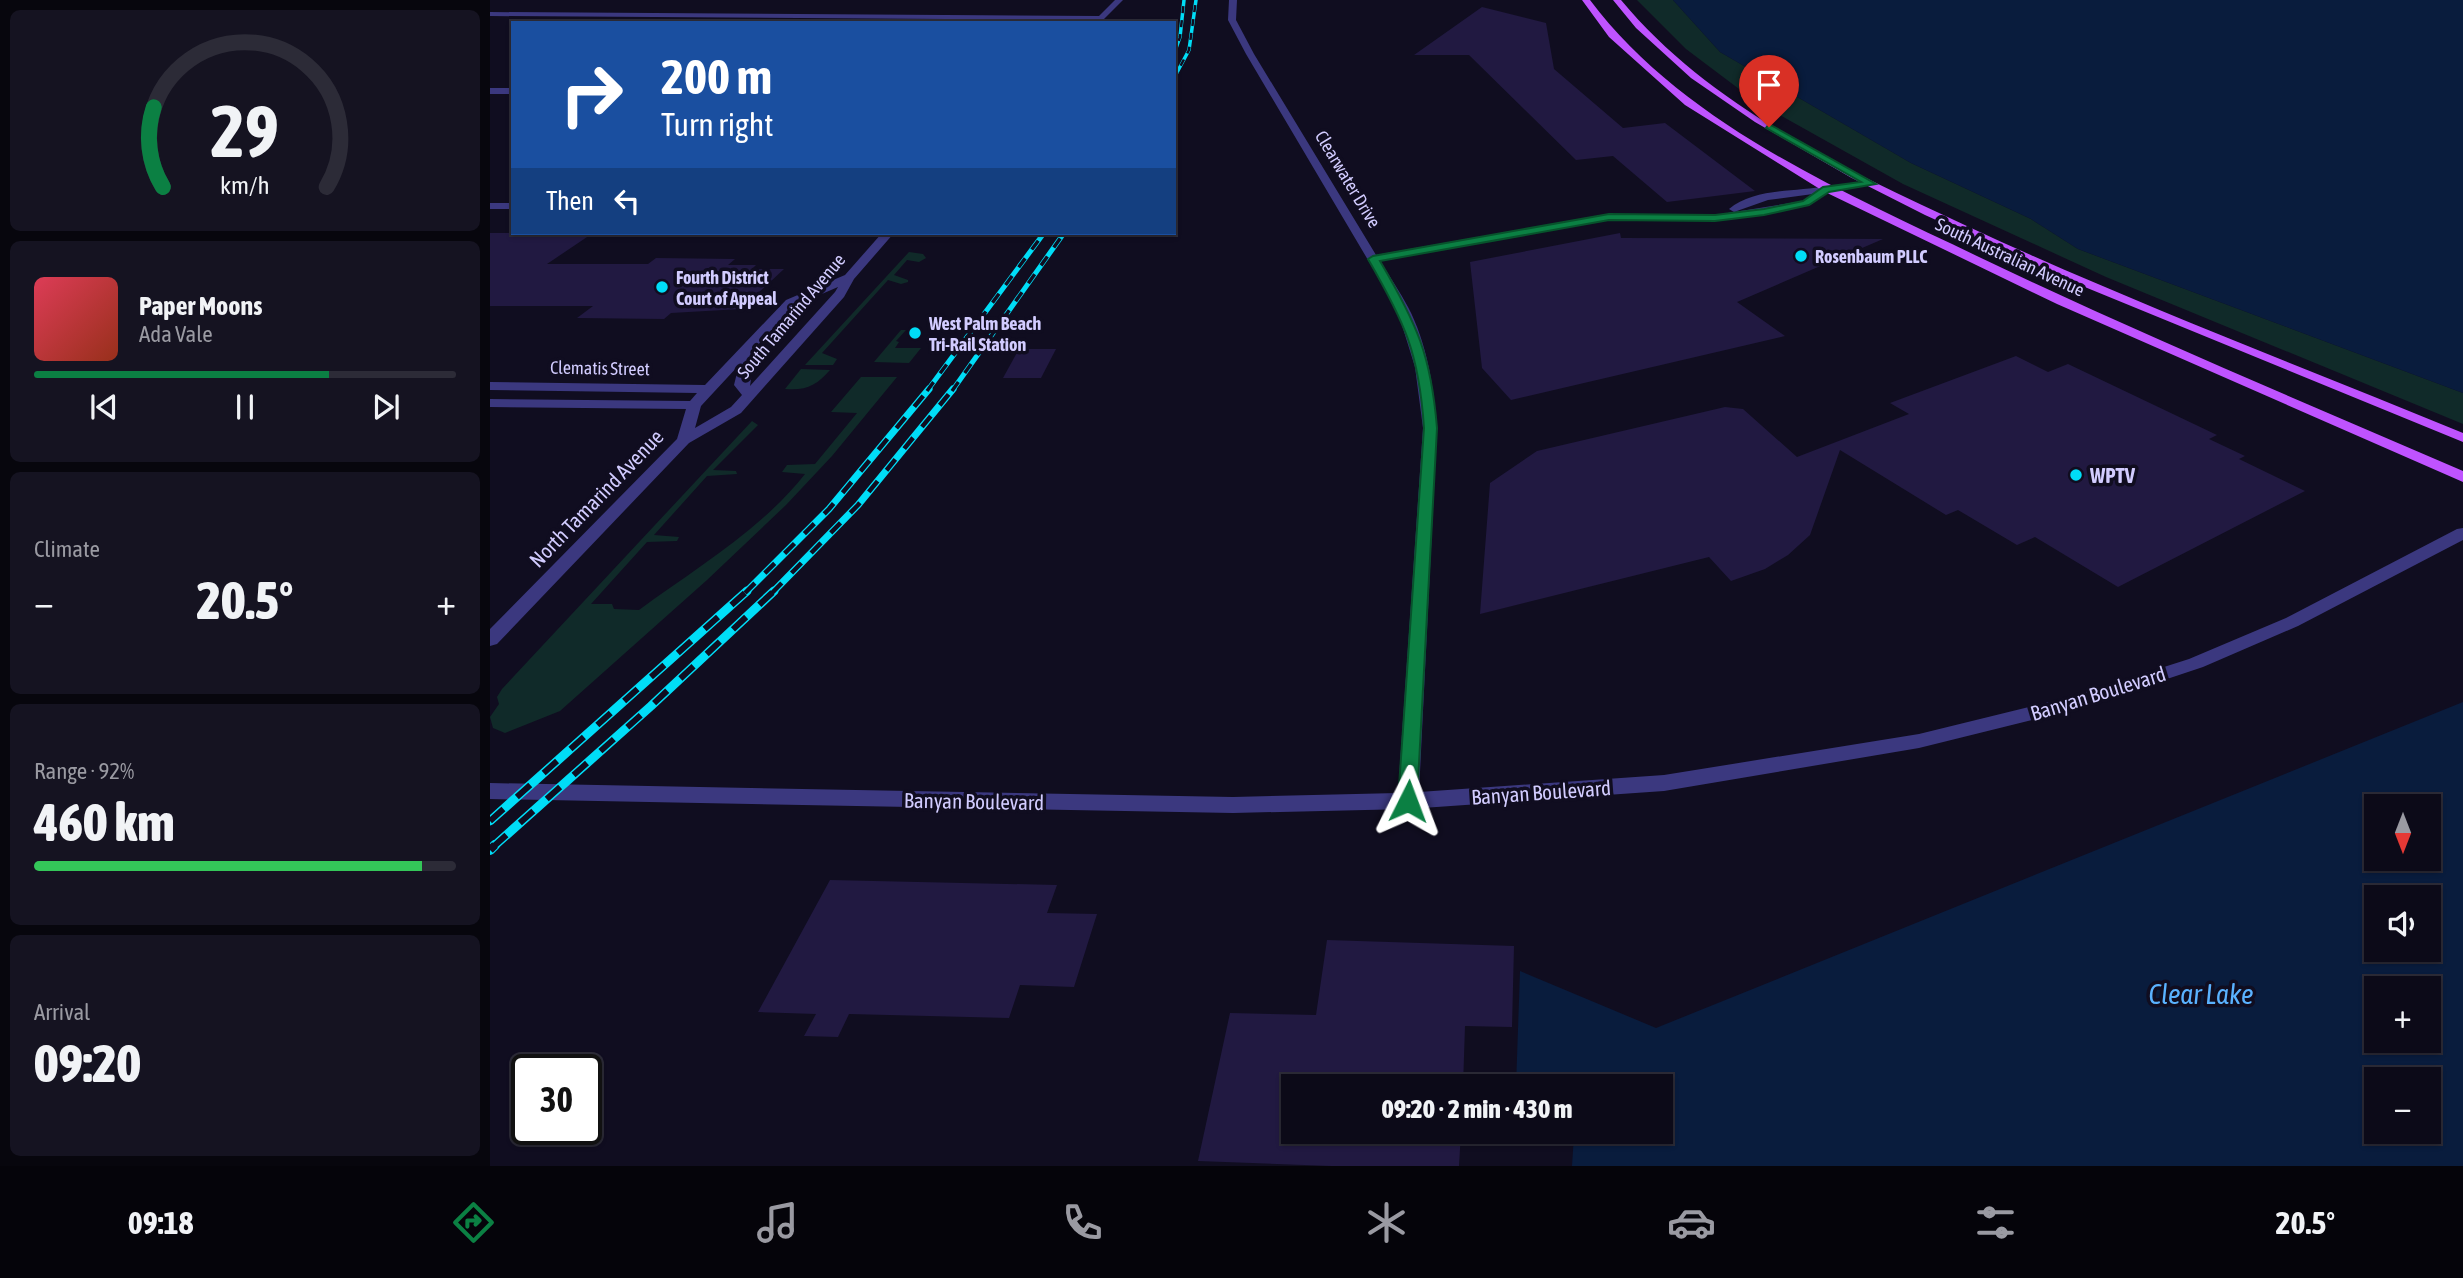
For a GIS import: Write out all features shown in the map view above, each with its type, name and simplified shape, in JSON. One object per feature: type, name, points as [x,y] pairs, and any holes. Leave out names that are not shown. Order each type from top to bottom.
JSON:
[{"type":"main road","name":"South Australian Avenue","points":[[1586,0],[1612,35],[1688,103],[1827,189],[2049,295],[2463,477]]},
{"type":"main road","name":"South Australian Avenue","points":[[1617,0],[1656,42],[1710,86],[1790,141],[1871,184],[2043,266],[2463,438]]},
{"type":"main road","points":[[1827,189],[1871,184]]},
{"type":"street","points":[[490,14],[1099,20],[1119,0]]},
{"type":"street","name":"Clearwater Drive","points":[[1233,0],[1232,20],[1250,54],[1403,309],[1418,344],[1427,383],[1430,428],[1408,801]]},
{"type":"street","points":[[490,91],[511,91]]},
{"type":"street","points":[[1373,259],[1609,217],[1715,218],[1806,203],[1827,189]]},
{"type":"street","points":[[490,206],[511,206]]},
{"type":"street","name":"South Tamarind Avenue","points":[[684,440],[736,410],[840,294],[849,278],[886,235]]},
{"type":"street","name":"North Tamarind Avenue","points":[[490,640],[684,440],[695,404],[790,303],[849,278]]},
{"type":"street","points":[[749,394],[741,385],[751,345]]},
{"type":"street","name":"Clematis Street","points":[[490,386],[709,389]]},
{"type":"street","name":"Clematis Street","points":[[490,404],[695,404]]},
{"type":"street","name":"Banyan Boulevard","points":[[490,791],[1233,805],[1408,801],[1664,783],[1919,741],[2073,703],[2196,663],[2292,622],[2463,533]]},
{"type":"green space","points":[[1637,0],[1673,0],[1720,52],[1911,163],[2031,219],[2078,249],[2463,393],[2463,424],[2106,277],[1903,184],[1755,101],[1686,49]]},
{"type":"green space","points":[[909,252],[923,254],[926,258],[919,262],[907,260],[894,275],[908,282],[901,284],[888,280],[822,353],[837,359],[833,365],[805,365]]},
{"type":"green space","points":[[901,330],[906,330],[896,341],[899,342],[895,348],[921,348],[909,363],[874,362]]},
{"type":"green space","points":[[801,369],[830,370],[811,386],[785,389]]},
{"type":"green space","points":[[861,377],[897,377],[832,456],[786,505],[707,580],[560,711],[505,733],[493,728],[490,717],[499,704],[497,697],[502,689],[752,421],[758,425],[713,470],[736,471],[737,474],[707,476],[654,535],[679,537],[677,541],[647,542],[591,604],[612,604],[614,609],[639,610],[748,531],[788,494],[805,474],[782,472],[787,465],[815,464],[857,413],[831,412]]},
{"type":"water","points":[[1673,0],[2463,0],[2463,393],[2078,249],[2031,219],[1911,163],[1720,52]]},
{"type":"water","name":"Clear Lake","points":[[2463,702],[2463,1166],[1572,1166],[1573,1144],[1673,1144],[1673,1074],[1516,1074],[1520,971],[1656,1028]]},
{"type":"building","points":[[1482,7],[1546,23],[1554,69],[1623,128],[1665,123],[1755,191],[1667,202],[1613,156],[1576,160],[1469,55],[1414,55]]},
{"type":"building","name":"Fourth District Court of Appeal","points":[[490,233],[590,235],[547,264],[648,264],[656,258],[735,259],[728,265],[756,265],[752,269],[784,269],[741,309],[671,313],[664,319],[577,318],[593,306],[490,306]]},
{"type":"building","points":[[1620,233],[1621,238],[1883,239],[1737,302],[1785,336],[1511,400],[1482,368],[1470,262]]},
{"type":"building","points":[[1019,349],[1056,349],[1041,378],[1003,378]]},
{"type":"building","points":[[2016,356],[2048,372],[2068,364],[2217,435],[2209,439],[2245,456],[2239,459],[2305,491],[2118,587],[2035,537],[2017,545],[1958,510],[1946,515],[1840,450],[1810,535],[1788,555],[1765,569],[1731,581],[1709,557],[1480,614],[1490,483],[1537,451],[1725,407],[1743,409],[1797,457],[1909,414],[1890,403]]},
{"type":"building","points":[[830,880],[1057,885],[1047,913],[1097,914],[1074,987],[1020,985],[1009,1018],[849,1014],[838,1037],[804,1036],[816,1014],[758,1012]]},
{"type":"building","points":[[1327,940],[1514,946],[1512,1027],[1465,1026],[1463,1074],[1281,1074],[1281,1144],[1460,1144],[1459,1166],[1331,1166],[1198,1161],[1230,1013],[1316,1015]]},
{"type":"railway","points":[[1176,48],[1184,0]]},
{"type":"railway","points":[[1176,74],[1189,50],[1196,0]]},
{"type":"railway","points":[[927,391],[1043,235]]},
{"type":"railway","points":[[952,391],[1063,235]]},
{"type":"railway","points":[[747,591],[829,509],[929,389]]},
{"type":"railway","points":[[773,591],[858,505],[953,389]]},
{"type":"railway","points":[[490,821],[747,591]]},
{"type":"railway","points":[[493,847],[651,706],[773,591]]},
{"type":"railway","points":[[490,850],[493,847]]},
{"type":"place","name":"Rosenbaum PLLC","points":[[1801,256]]},
{"type":"place","name":"Fourth District Court of Appeal","points":[[662,287]]},
{"type":"place","name":"West Palm Beach Tri-Rail Station","points":[[915,333]]},
{"type":"place","name":"WPTV","points":[[2076,475]]},
{"type":"route","points":[[1408,801],[1430,428],[1427,383],[1418,344],[1403,309],[1373,259],[1609,217],[1715,218],[1764,212],[1806,203],[1827,189],[1871,184],[1769,127]]}]
